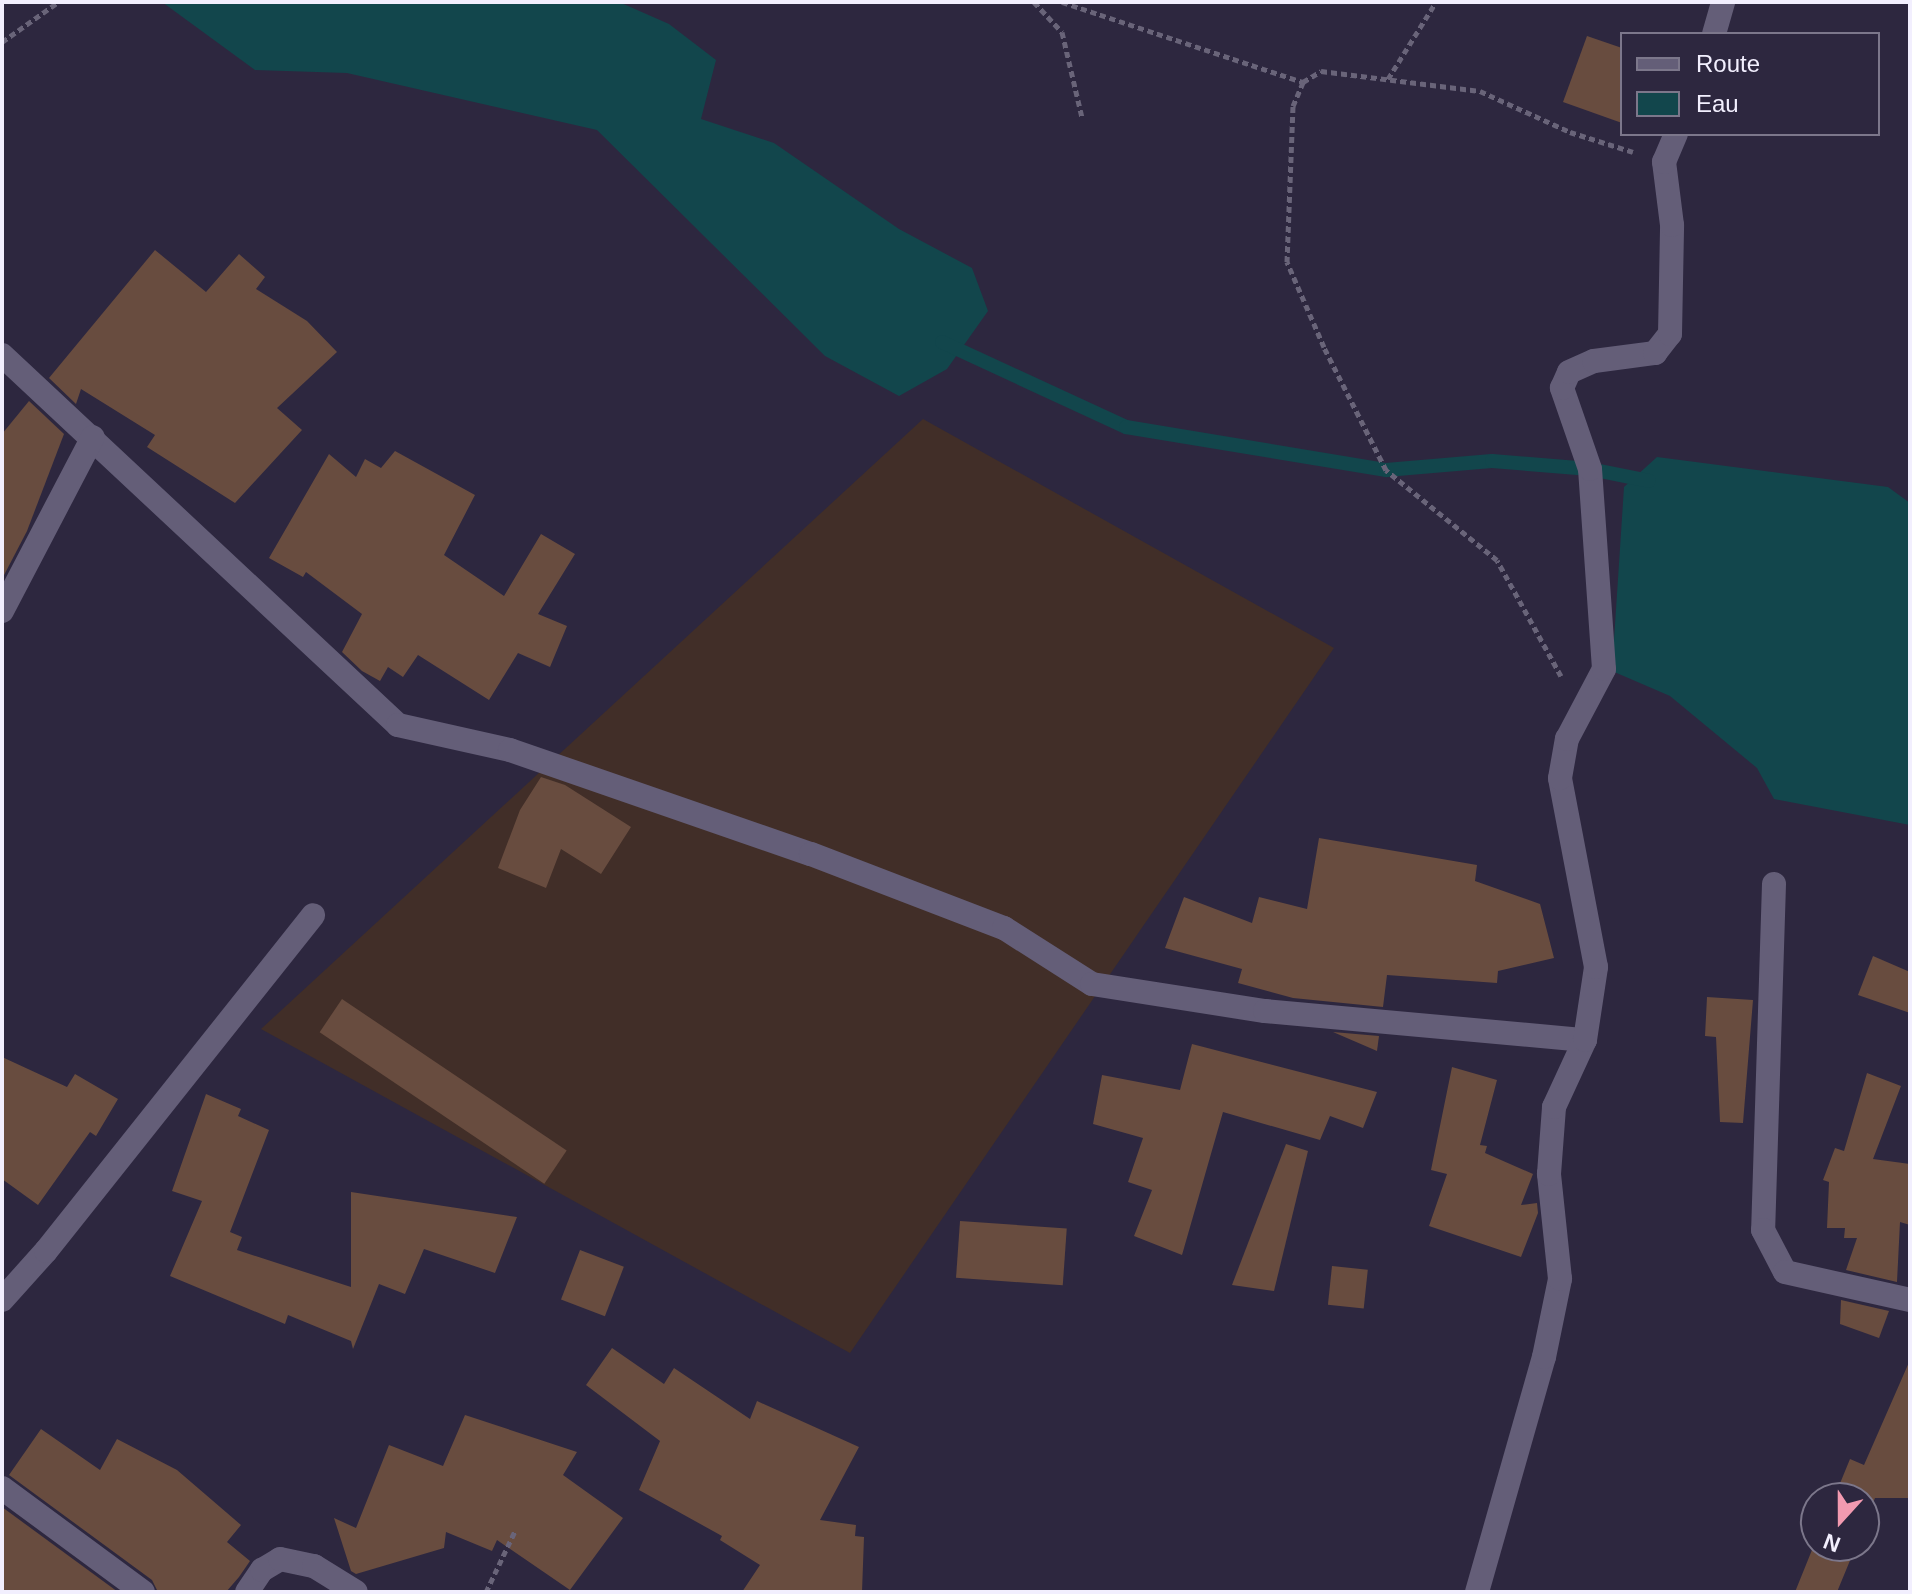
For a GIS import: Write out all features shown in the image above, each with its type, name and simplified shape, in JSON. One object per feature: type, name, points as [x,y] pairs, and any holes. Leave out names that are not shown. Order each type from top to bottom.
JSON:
[{"type":"street","points":[[1715,32],[1723,2]]},
{"type":"street","points":[[1477,1592],[1544,1357],[1560,1279],[1549,1174],[1554,1107],[1585,1040],[1596,967],[1560,778],[1567,739],[1604,669],[1590,469],[1562,388],[1569,372],[1594,361],[1655,353],[1670,334],[1672,225],[1664,162],[1675,136]]},
{"type":"street","points":[[2,355],[398,725],[510,750],[811,854],[1004,928],[1092,984],[1250,1009],[1585,1040]]},
{"type":"street","points":[[2,611],[93,437]]},
{"type":"street","points":[[1774,884],[1763,1230],[1785,1272],[1910,1300]]},
{"type":"street","points":[[2,1300],[313,915]]},
{"type":"street","points":[[2,1488],[143,1592]]},
{"type":"street","points":[[247,1592],[262,1570],[280,1559],[314,1566],[356,1592]]},
{"type":"path","points":[[2,42],[58,2]]},
{"type":"path","points":[[1034,2],[1062,32],[1082,117]]},
{"type":"path","points":[[1062,2],[1303,82]]},
{"type":"path","points":[[1388,80],[1436,2]]},
{"type":"path","points":[[1582,714],[1497,560],[1386,470],[1324,347],[1287,262],[1293,106],[1303,82],[1321,71],[1480,91],[1570,132],[1664,162]]},
{"type":"path","points":[[486,1592],[515,1531]]},
{"type":"shaded area","points":[[923,419],[1334,648],[850,1353],[261,1029]]},
{"type":"water","points":[[162,2],[619,2],[669,24],[716,60],[701,119],[774,143],[899,229],[972,268],[988,311],[947,369],[899,396],[825,356],[597,130],[347,73],[255,70]]},
{"type":"water","points":[[1657,457],[1888,487],[1910,503],[1910,825],[1774,799],[1757,768],[1670,696],[1612,671],[1624,487]]},
{"type":"building","points":[[1587,36],[1620,47],[1620,122],[1563,102]]},
{"type":"building","points":[[155,250],[206,292],[239,254],[265,277],[256,289],[307,321],[337,352],[277,408],[302,430],[235,503],[147,447],[155,435],[81,389],[76,404],[49,378]]},
{"type":"building","points":[[29,401],[64,434],[27,531],[2,579],[2,434]]},
{"type":"building","points":[[395,451],[475,495],[444,555],[504,596],[541,534],[575,554],[538,614],[567,626],[550,667],[518,653],[489,700],[418,655],[403,677],[388,667],[380,681],[362,671],[342,652],[362,614],[306,572],[303,577],[269,558],[329,454],[356,477],[365,459],[381,468]]},
{"type":"building","points":[[541,777],[565,785],[631,827],[601,874],[561,849],[546,888],[498,868],[520,810]]},
{"type":"building","points":[[1319,838],[1477,865],[1475,881],[1540,904],[1554,958],[1498,971],[1497,983],[1387,975],[1383,1007],[1293,998],[1238,983],[1242,969],[1165,948],[1184,897],[1252,923],[1259,897],[1307,909]]},
{"type":"building","points":[[1873,956],[1910,972],[1910,1013],[1858,995]]},
{"type":"building","points":[[1707,997],[1753,1000],[1743,1123],[1720,1122],[1716,1037],[1705,1036]]},
{"type":"building","points":[[342,999],[567,1151],[544,1184],[320,1032]]},
{"type":"building","points":[[1333,1032],[1379,1036],[1377,1051]]},
{"type":"building","points":[[1192,1044],[1377,1092],[1363,1128],[1330,1116],[1320,1140],[1223,1112],[1182,1255],[1134,1236],[1152,1190],[1128,1182],[1143,1138],[1093,1124],[1102,1075],[1180,1090]]},
{"type":"building","points":[[2,1057],[67,1087],[75,1074],[118,1099],[96,1136],[90,1132],[38,1205],[2,1179]]},
{"type":"building","points":[[1452,1067],[1497,1080],[1480,1145],[1487,1146],[1485,1153],[1533,1174],[1521,1205],[1537,1203],[1538,1213],[1521,1257],[1429,1226],[1447,1174],[1431,1170]]},
{"type":"building","points":[[1867,1073],[1901,1086],[1873,1159],[1910,1164],[1910,1225],[1900,1222],[1897,1282],[1846,1270],[1857,1238],[1844,1238],[1845,1228],[1827,1228],[1829,1182],[1823,1180],[1835,1148],[1844,1151]]},
{"type":"building","points":[[206,1094],[241,1109],[238,1116],[269,1130],[230,1232],[242,1237],[237,1250],[351,1287],[351,1192],[517,1217],[495,1273],[424,1249],[405,1294],[379,1284],[353,1349],[351,1341],[288,1315],[285,1324],[170,1276],[202,1201],[172,1191]]},
{"type":"building","points":[[1286,1144],[1308,1151],[1274,1291],[1232,1285]]},
{"type":"building","points":[[960,1221],[1067,1228],[1063,1285],[956,1278]]},
{"type":"building","points":[[580,1250],[624,1267],[605,1316],[561,1299]]},
{"type":"building","points":[[1332,1266],[1368,1270],[1364,1309],[1328,1305]]},
{"type":"building","points":[[1841,1300],[1889,1311],[1879,1338],[1840,1324]]},
{"type":"building","points":[[612,1348],[664,1384],[674,1368],[750,1419],[757,1401],[859,1447],[820,1520],[856,1525],[855,1536],[864,1537],[862,1592],[742,1592],[760,1565],[720,1540],[722,1536],[639,1490],[660,1441],[586,1385]]},
{"type":"building","points":[[1910,1360],[1910,1498],[1880,1498],[1880,1482],[1841,1482],[1850,1459],[1864,1465]]},
{"type":"building","points":[[465,1415],[577,1452],[563,1475],[623,1518],[570,1590],[497,1540],[492,1551],[446,1532],[444,1548],[356,1574],[351,1571],[334,1518],[356,1528],[389,1445],[443,1466]]},
{"type":"building","points":[[41,1429],[100,1470],[117,1439],[177,1470],[241,1525],[227,1542],[250,1561],[239,1577],[226,1592],[158,1592],[152,1580],[9,1475]]},
{"type":"building","points":[[2,1507],[118,1592],[2,1592]]},
{"type":"building","points":[[1807,1562],[1849,1562],[1837,1592],[1795,1592]]},
{"type":"waterway","points":[[942,342],[1126,427],[1386,470],[1492,461],[1590,469],[1649,481]]}]
